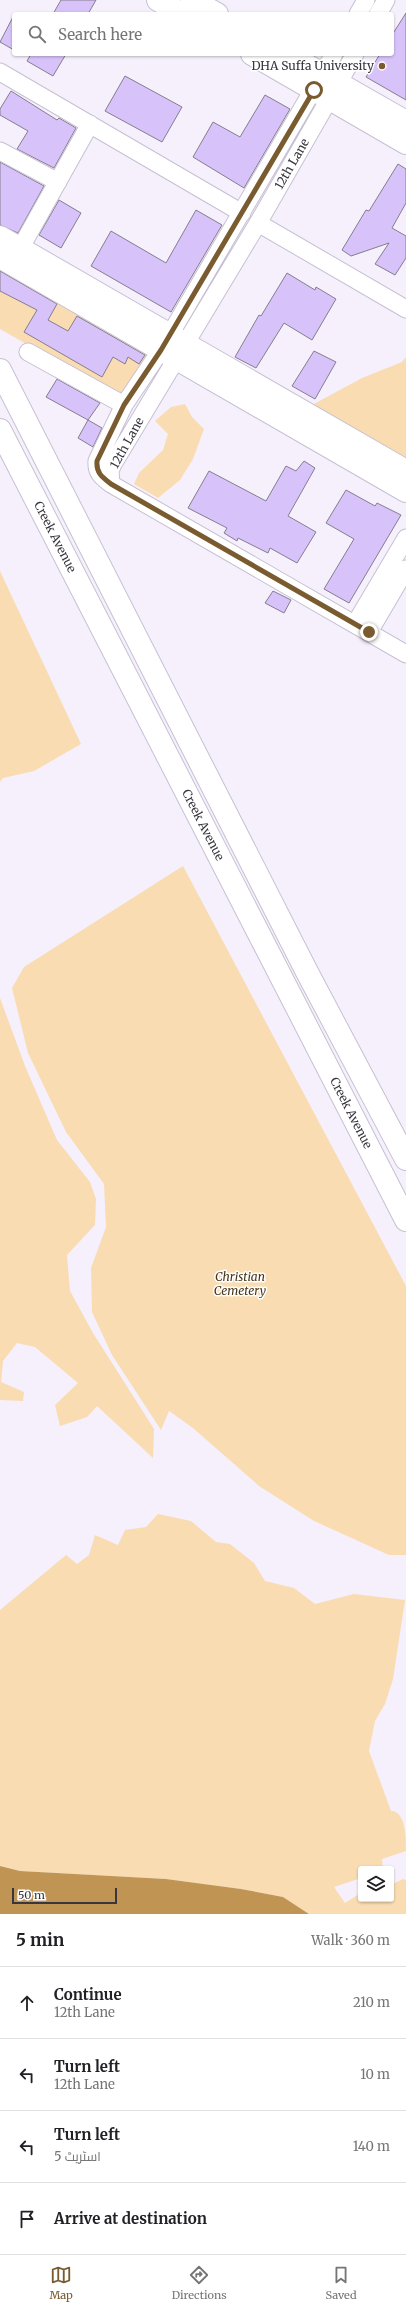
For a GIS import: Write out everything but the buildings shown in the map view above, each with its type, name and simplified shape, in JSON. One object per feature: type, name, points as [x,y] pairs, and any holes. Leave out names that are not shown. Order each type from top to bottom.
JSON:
[{"type":"main road","points":[[158,0],[179,12]]},
{"type":"main road","points":[[192,0],[213,12]]},
{"type":"main road","points":[[257,56],[406,122]]},
{"type":"main road","points":[[289,56],[326,86],[406,143]]},
{"type":"main road","points":[[0,238],[20,249],[406,491]]},
{"type":"main road","points":[[0,257],[173,346],[406,471]]},
{"type":"main road","points":[[0,370],[307,972],[406,1160]]},
{"type":"main road","name":"Creek Avenue","points":[[0,430],[406,1220]]},
{"type":"street","points":[[359,12],[366,0]]},
{"type":"street","points":[[379,12],[386,0]]},
{"type":"street","name":"12th Lane","points":[[111,484],[100,476],[96,468],[97,461],[124,405],[173,346],[258,223],[326,86],[334,56]]},
{"type":"street","name":"12th Lane","points":[[111,484],[110,472],[113,464],[242,213],[326,86],[353,56]]},
{"type":"street","points":[[0,72],[242,213]]},
{"type":"street","points":[[20,249],[90,124]]},
{"type":"street","points":[[0,151],[58,182]]},
{"type":"street","points":[[258,223],[406,309]]},
{"type":"street","points":[[28,352],[124,405]]},
{"type":"street","points":[[111,484],[406,654]]},
{"type":"street","points":[[362,628],[406,538]]},
{"type":"street","points":[[362,628],[406,569]]},
{"type":"green space","points":[[0,260],[154,349],[124,399],[0,329]]},
{"type":"green space","points":[[406,357],[406,462],[312,405],[362,378],[402,362]]},
{"type":"green space","points":[[185,404],[192,417],[204,429],[193,459],[180,480],[158,498],[134,484],[139,473],[163,450],[168,434],[155,421],[171,407]]},
{"type":"green space","points":[[0,571],[81,744],[34,771],[3,778],[0,782]]},
{"type":"green space","name":"Christian Cemetery","points":[[183,866],[406,1286],[406,1555],[389,1555],[314,1521],[259,1486],[193,1428],[169,1411],[161,1430],[112,1355],[92,1312],[91,1268],[106,1227],[104,1184],[66,1132],[28,1053],[12,988],[24,967]]},
{"type":"green space","points":[[0,998],[25,1066],[57,1140],[90,1182],[96,1199],[95,1225],[67,1255],[70,1291],[93,1333],[154,1429],[153,1458],[97,1406],[87,1417],[60,1426],[55,1405],[78,1383],[35,1347],[17,1343],[3,1361],[1,1382],[24,1392],[23,1401],[0,1400]]},
{"type":"green space","points":[[158,1514],[191,1521],[216,1542],[230,1544],[254,1563],[265,1581],[294,1588],[315,1604],[354,1594],[405,1600],[393,1679],[385,1704],[375,1721],[369,1751],[391,1811],[400,1815],[402,1820],[405,1833],[406,1851],[382,1859],[383,1866],[358,1866],[358,1879],[334,1887],[345,1903],[358,1895],[358,1902],[394,1902],[394,1884],[403,1879],[406,1880],[406,1914],[309,1914],[283,1897],[241,1889],[166,1879],[20,1871],[0,1866],[0,1610],[66,1555],[77,1564],[89,1555],[95,1535],[118,1545],[125,1530],[146,1527]]},
{"type":"shaded area","points":[[0,1866],[20,1871],[166,1879],[241,1889],[283,1897],[309,1914],[0,1914]]},
{"type":"place","name":"DHA Suffa University","points":[[382,66]]},
{"type":"route","points":[[314,90],[161,350],[124,405],[97,461],[96,468],[100,476],[111,484],[369,632]]}]
